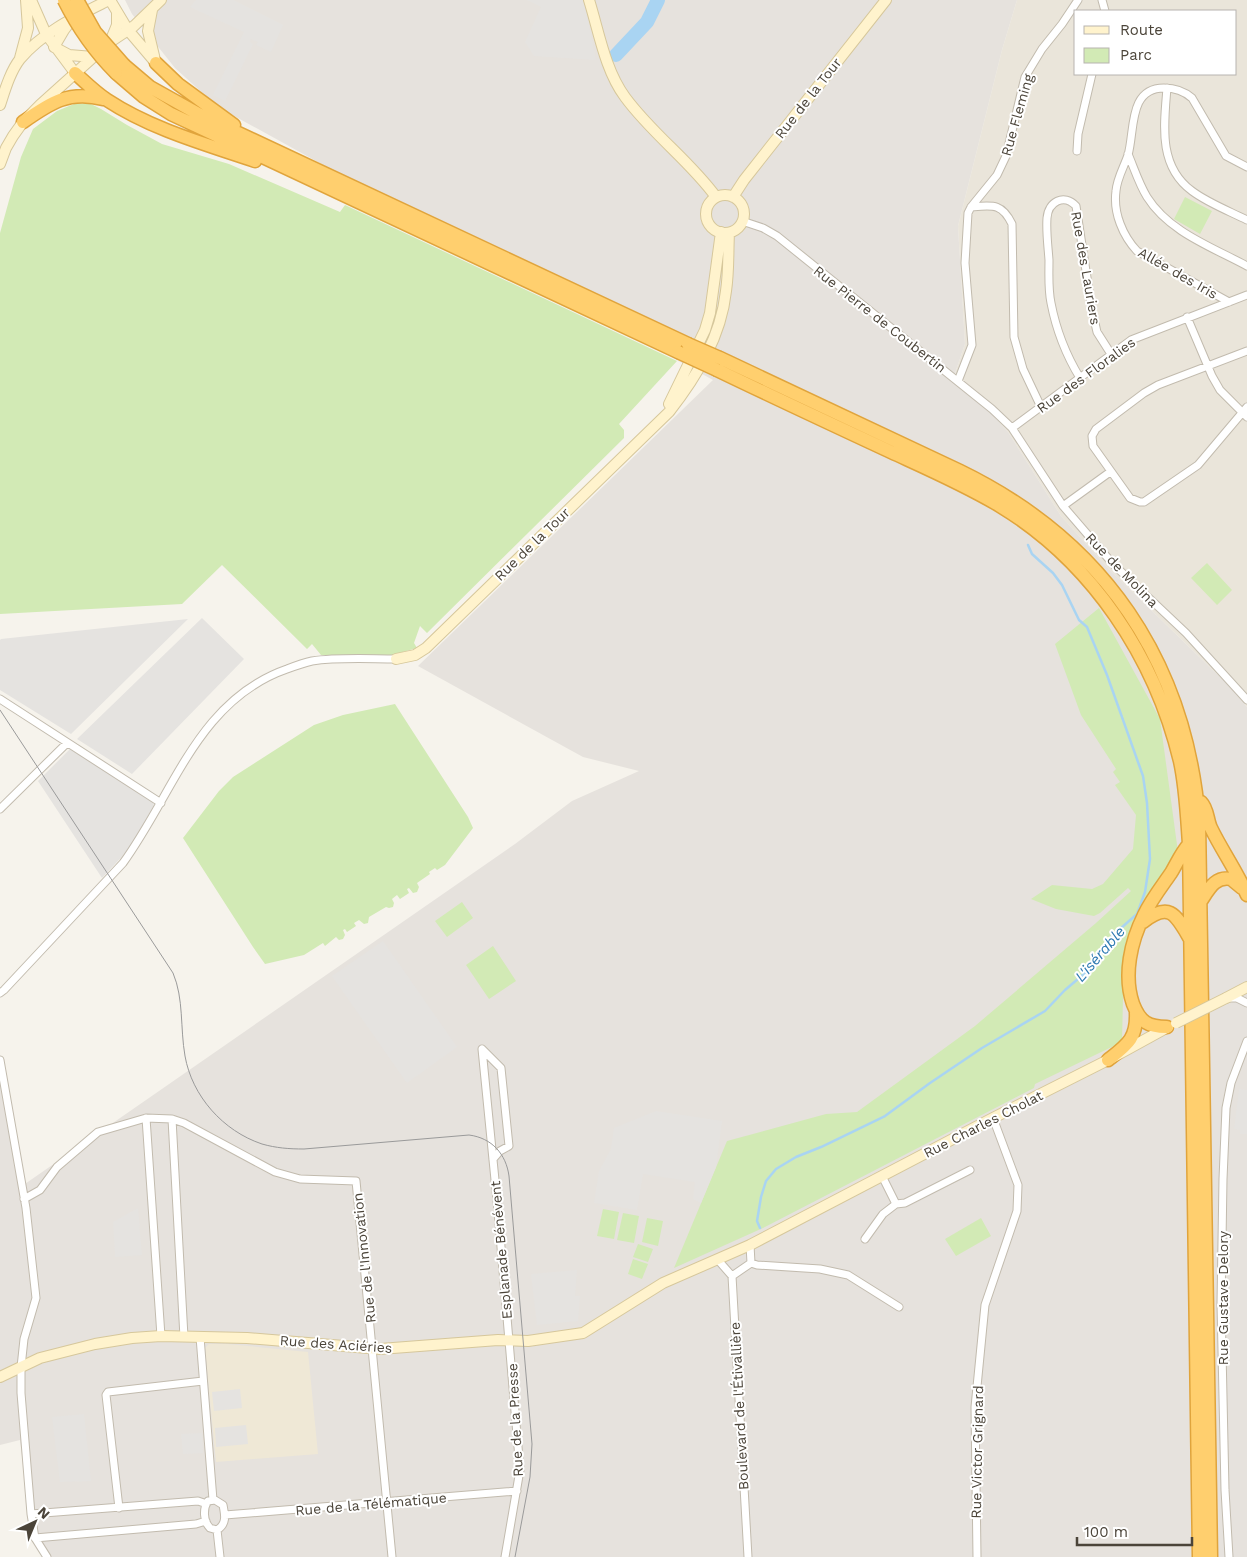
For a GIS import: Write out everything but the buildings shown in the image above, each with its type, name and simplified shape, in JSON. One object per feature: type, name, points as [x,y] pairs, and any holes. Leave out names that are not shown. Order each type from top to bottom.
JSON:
[{"type":"highway","points":[[64,0],[90,45],[120,69],[163,96],[683,348]]},
{"type":"highway","points":[[77,0],[120,69],[144,97],[172,114],[281,166],[985,483],[1028,509],[1072,547],[1107,583],[1132,616],[1166,680],[1182,723],[1191,759],[1197,799],[1200,845],[1211,1557]]},
{"type":"highway","points":[[156,64],[178,84],[234,125],[242,135]]},
{"type":"highway","points":[[75,73],[107,100]]},
{"type":"highway","points":[[23,122],[50,104],[71,96],[93,96],[107,100],[163,128],[265,165],[281,166]]},
{"type":"highway","points":[[718,364],[1000,506],[1046,540],[1084,576],[1115,614],[1143,660],[1164,705],[1180,762],[1189,844],[1199,1557]]},
{"type":"highway","points":[[1197,799],[1204,805],[1211,827],[1240,877],[1247,895]]},
{"type":"highway","points":[[1108,1060],[1126,1046],[1136,1030],[1136,1013],[1129,988],[1129,966],[1134,941],[1144,914],[1176,865],[1181,853],[1189,844]]},
{"type":"highway","points":[[1201,901],[1213,883],[1225,878],[1231,878],[1247,895]]},
{"type":"highway","points":[[1141,923],[1153,914],[1162,911],[1172,912],[1178,918],[1190,939]]},
{"type":"highway","points":[[1136,1013],[1153,1027],[1172,1025]]},
{"type":"street","points":[[0,105],[19,60],[28,28],[26,0]]},
{"type":"street","points":[[30,0],[54,47],[75,73]]},
{"type":"street","points":[[19,60],[46,34],[110,0],[128,30],[156,64]]},
{"type":"street","points":[[0,164],[6,148],[23,122],[93,57],[152,10],[161,0]]},
{"type":"street","points":[[589,0],[612,74],[625,97],[648,124],[704,181],[716,198]]},
{"type":"street","name":"Rue de la Tour","points":[[733,197],[744,180],[886,0]]},
{"type":"street","name":"Rue Fleming","points":[[971,207],[989,186],[1006,156],[1025,77],[1042,49],[1078,0]]},
{"type":"street","points":[[152,10],[148,31],[156,64]]},
{"type":"street","points":[[110,42],[117,25],[117,12]]},
{"type":"street","points":[[54,47],[73,19]]},
{"type":"street","points":[[54,47],[69,54],[93,57]]},
{"type":"street","points":[[1077,151],[1078,134],[1092,75]]},
{"type":"street","name":"Allée des Iris","points":[[1167,88],[1155,88],[1147,92],[1142,96],[1137,106],[1128,154],[1121,171],[1116,192],[1117,211],[1128,242],[1145,257],[1229,302]]},
{"type":"street","points":[[1247,167],[1226,156],[1192,98],[1184,92],[1167,88],[1165,146],[1170,164],[1191,191],[1247,220]]},
{"type":"street","points":[[1128,154],[1146,196],[1168,222],[1247,266]]},
{"type":"street","points":[[733,197],[741,205],[742,221],[735,230],[725,232],[713,229],[707,220],[706,209],[712,200],[716,198],[733,197]]},
{"type":"street","name":"Rue des Lauriers","points":[[1080,378],[1060,338],[1050,301],[1047,216],[1055,202],[1060,200],[1071,200],[1076,206],[1097,332],[1111,354]]},
{"type":"street","points":[[958,381],[972,346],[965,263],[968,213],[971,207],[1000,208],[1007,214],[1012,224],[1014,337],[1023,369],[1041,407]]},
{"type":"street","name":"Rue Pierre de Coubertin","points":[[742,221],[763,228],[777,236],[958,381],[1012,428]]},
{"type":"street","name":"Rue de la Tour","points":[[396,659],[415,655],[426,648],[661,418],[697,346],[710,313],[725,232]]},
{"type":"street","name":"Rue des Floralies","points":[[1012,428],[1131,340],[1247,295]]},
{"type":"street","points":[[1187,317],[1208,367],[1220,390],[1245,413],[1198,465],[1144,502],[1130,498],[1093,446],[1092,436],[1096,429],[1144,393],[1158,385],[1208,367],[1247,351]]},
{"type":"street","name":"Rue de Molina","points":[[1012,428],[1063,506],[1113,564],[1186,633],[1247,700]]},
{"type":"street","points":[[1063,506],[1110,472]]},
{"type":"street","points":[[0,992],[124,863],[140,840],[192,749],[206,729],[217,715],[256,682],[270,675],[312,661],[396,659]]},
{"type":"street","points":[[0,699],[161,803]]},
{"type":"street","points":[[0,809],[67,743]]},
{"type":"street","name":"Rue Charles Cholat","points":[[718,1260],[1247,987]]},
{"type":"street","points":[[1226,998],[1237,998],[1247,1003]]},
{"type":"street","name":"Rue Gustave Delory","points":[[1229,1557],[1225,1490],[1222,1313],[1223,1179],[1226,1108],[1231,1083],[1247,1041]]},
{"type":"street","name":"Esplanade Bénévent","points":[[493,1159],[498,1152],[508,1146],[501,1068],[482,1049],[510,1341]]},
{"type":"street","points":[[0,1060],[24,1199],[36,1298],[26,1331],[21,1367],[22,1393],[31,1514],[35,1538],[47,1557]]},
{"type":"street","points":[[146,1118],[161,1336]]},
{"type":"street","name":"Rue de l'Innovation","points":[[24,1199],[40,1190],[57,1167],[98,1132],[146,1118],[172,1120],[198,1129],[275,1172],[300,1180],[356,1180],[372,1349]]},
{"type":"street","name":"Rue Victor Grignard","points":[[978,1557],[975,1407],[984,1310],[1017,1211],[1018,1185],[993,1118]]},
{"type":"street","points":[[172,1120],[184,1337]]},
{"type":"street","points":[[865,1239],[883,1214],[896,1204],[905,1203],[970,1170]]},
{"type":"street","points":[[882,1176],[896,1204]]},
{"type":"street","points":[[750,1245],[751,1263]]},
{"type":"street","points":[[718,1260],[732,1276],[751,1263]]},
{"type":"street","name":"Rue des Aciéries","points":[[0,1377],[40,1358],[95,1344],[132,1338],[161,1336],[247,1338],[372,1349],[442,1346],[498,1340],[530,1340],[583,1334],[663,1283],[718,1260]]},
{"type":"street","points":[[751,1263],[820,1269],[848,1275],[899,1307]]},
{"type":"street","name":"Boulevard de l'Étivallière","points":[[732,1276],[748,1557]]},
{"type":"street","points":[[200,1337],[213,1500]]},
{"type":"street","name":"Rue de la Presse","points":[[505,1557],[520,1479],[510,1341]]},
{"type":"street","points":[[372,1349],[392,1557]]},
{"type":"street","points":[[119,1508],[106,1395],[108,1392],[203,1381]]},
{"type":"street","name":"Rue de la Télématique","points":[[225,1515],[517,1491]]},
{"type":"street","points":[[31,1514],[198,1501],[205,1505]]},
{"type":"street","points":[[218,1530],[210,1528],[206,1521],[205,1505],[208,1501],[219,1501],[223,1505],[224,1524],[218,1530],[220,1557]]},
{"type":"street","points":[[35,1538],[196,1524],[206,1521]]},
{"type":"shaded area","points":[[125,0],[1017,0],[1002,50],[958,226],[965,344],[955,373],[1008,432],[1061,516],[1106,566],[1225,682],[1247,707],[1247,1557],[44,1557],[32,1538],[20,1440],[0,1445],[0,1055],[22,1186],[515,844],[572,801],[639,771],[583,757],[418,666],[713,380],[218,107],[175,68],[132,14]]},
{"type":"shaded area","points":[[196,0],[233,0],[283,25],[271,52],[256,45],[258,42],[251,39],[250,42],[253,44],[225,101],[213,95],[244,32],[190,7]]},
{"type":"shaded area","points":[[527,0],[584,1],[596,60],[534,56],[525,42],[541,7]]},
{"type":"shaded area","points":[[1017,0],[1247,0],[1247,707],[1225,682],[1106,566],[1061,516],[1008,432],[955,373],[965,344],[958,226],[1002,50]]},
{"type":"shaded area","points":[[202,618],[244,659],[132,774],[77,739]]},
{"type":"shaded area","points":[[188,619],[71,734],[0,690],[1,639]]},
{"type":"shaded area","points":[[70,749],[152,801],[154,805],[130,848],[102,878],[38,781]]},
{"type":"shaded area","points":[[383,941],[457,1047],[407,1083],[332,976]]},
{"type":"shaded area","points":[[1239,1089],[1247,1090],[1247,1134],[1240,1134],[1240,1130],[1234,1129]]},
{"type":"shaded area","points":[[656,1111],[722,1121],[716,1167],[701,1203],[693,1199],[695,1182],[643,1174],[637,1210],[594,1203],[599,1171],[611,1149],[614,1128]]},
{"type":"shaded area","points":[[138,1208],[142,1255],[115,1257],[113,1222]]},
{"type":"shaded area","points":[[577,1270],[575,1296],[580,1296],[578,1321],[537,1325],[531,1274]]},
{"type":"shaded area","points":[[209,1344],[308,1352],[318,1454],[216,1462],[205,1348]]},
{"type":"shaded area","points":[[240,1389],[242,1408],[214,1411],[212,1392]]},
{"type":"shaded area","points":[[84,1414],[91,1481],[60,1482],[52,1417]]},
{"type":"shaded area","points":[[246,1425],[248,1444],[216,1447],[215,1428]]},
{"type":"shaded area","points":[[202,1433],[203,1453],[183,1454],[181,1434]]},
{"type":"green space","points":[[89,103],[162,144],[229,164],[340,212],[345,205],[677,361],[619,424],[624,430],[624,438],[427,633],[420,626],[414,643],[417,648],[392,655],[321,655],[312,644],[307,649],[222,565],[182,604],[0,614],[0,233],[21,157],[33,129],[57,111],[74,104]]},
{"type":"green space","points":[[1185,197],[1212,211],[1200,234],[1174,219]]},
{"type":"green space","points":[[1207,563],[1232,590],[1217,605],[1191,578]]},
{"type":"green space","points":[[1099,608],[1160,719],[1178,852],[1124,954],[1122,1042],[1035,1084],[1034,1088],[763,1228],[674,1268],[727,1141],[826,1114],[857,1112],[975,1026],[1131,891],[1128,888],[1094,916],[1056,909],[1031,899],[1052,885],[1092,889],[1103,884],[1133,849],[1136,815],[1115,785],[1120,782],[1113,772],[1116,769],[1081,715],[1055,644]]},
{"type":"green space","points":[[395,704],[468,817],[473,828],[445,865],[437,870],[435,868],[417,883],[419,887],[417,892],[413,893],[409,888],[407,889],[409,893],[400,899],[397,895],[392,899],[393,907],[386,907],[369,917],[368,923],[364,924],[359,920],[354,923],[356,926],[347,932],[345,929],[343,930],[345,935],[343,939],[339,940],[336,937],[325,946],[323,943],[304,955],[265,964],[183,838],[219,791],[233,777],[314,725],[343,715]]},
{"type":"green space","points":[[462,902],[473,918],[447,937],[435,921]]},
{"type":"green space","points":[[493,946],[516,981],[489,999],[466,965]]},
{"type":"green space","points":[[603,1209],[619,1212],[614,1239],[597,1236]]},
{"type":"green space","points":[[623,1213],[639,1216],[634,1243],[617,1240]]},
{"type":"green space","points":[[647,1218],[663,1221],[658,1246],[642,1242]]},
{"type":"green space","points":[[981,1218],[991,1236],[956,1256],[945,1239]]},
{"type":"green space","points":[[638,1244],[653,1249],[648,1262],[633,1257]]},
{"type":"green space","points":[[633,1259],[648,1264],[642,1279],[628,1274]]},
{"type":"waterway","points":[[616,55],[647,22],[658,0]]},
{"type":"waterway","name":"L'isérable","points":[[760,1228],[757,1221],[761,1197],[766,1181],[776,1169],[796,1157],[885,1116],[982,1048],[1045,1011],[1085,973],[1112,936],[1137,914],[1145,892],[1150,859],[1147,803],[1143,776],[1107,675],[1087,627],[1079,620],[1062,585],[1053,573],[1032,554],[1028,545]]},
{"type":"tram line","points":[[0,710],[173,973],[179,993],[185,1056],[189,1071],[194,1085],[202,1098],[222,1121],[248,1138],[262,1144],[283,1148],[304,1149],[469,1135],[491,1143],[501,1154],[509,1176],[532,1444],[530,1477],[515,1557]]}]
